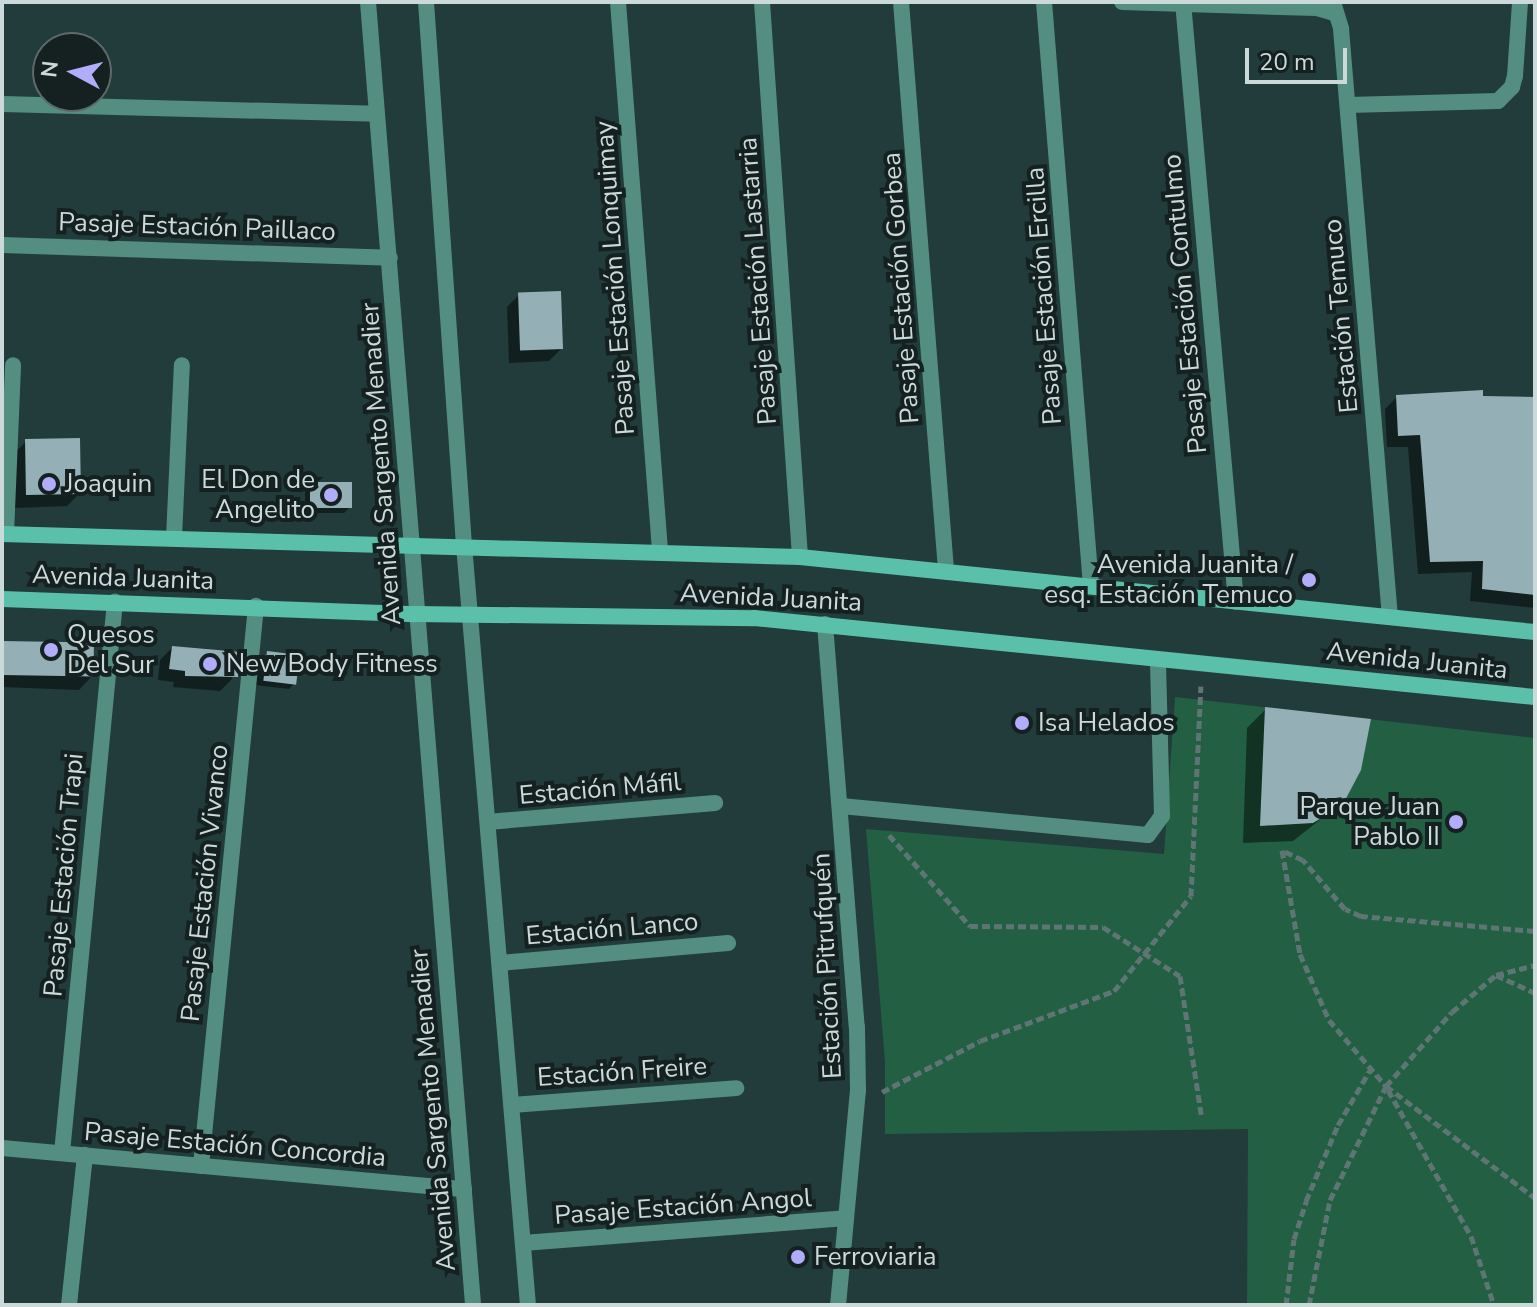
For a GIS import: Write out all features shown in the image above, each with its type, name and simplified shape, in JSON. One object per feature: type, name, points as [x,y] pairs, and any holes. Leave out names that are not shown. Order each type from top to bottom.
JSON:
[{"type":"main road","name":"Avenida Juanita","points":[[4,534],[660,550],[800,557],[1535,632]]},
{"type":"main road","name":"Avenida Juanita","points":[[2,599],[416,614],[825,624],[1535,697]]},
{"type":"street","name":"Avenida Sargento Menadier","points":[[368,2],[473,1305]]},
{"type":"street","points":[[426,2],[464,545],[528,1305]]},
{"type":"street","name":"Pasaje Estación Lonquimay","points":[[618,2],[660,550]]},
{"type":"street","name":"Pasaje Estación Lastarria","points":[[762,2],[800,557]]},
{"type":"street","name":"Pasaje Estación Gorbea","points":[[901,2],[946,570]]},
{"type":"street","name":"Pasaje Estación Ercilla","points":[[1044,2],[1091,586]]},
{"type":"street","name":"Estación Temuco","points":[[1122,2],[1333,8],[1341,29],[1390,617]]},
{"type":"street","points":[[1348,105],[1498,101],[1512,87],[1515,76],[1520,2]]},
{"type":"street","name":"Pasaje Estación Contulmo","points":[[1183,3],[1236,602]]},
{"type":"street","points":[[2,104],[377,114]]},
{"type":"street","name":"Pasaje Estación Paillaco","points":[[2,245],[390,258]]},
{"type":"street","points":[[4,534],[13,365]]},
{"type":"street","points":[[174,538],[182,365]]},
{"type":"street","name":"Pasaje Estación Trapi","points":[[62,1153],[115,602]]},
{"type":"street","name":"Pasaje Estación Vivanco","points":[[201,1166],[256,606]]},
{"type":"street","name":"Estación Pitrufquén","points":[[825,624],[857,1027],[857,1106],[838,1305]]},
{"type":"street","points":[[841,806],[1148,835],[1162,816],[1158,660]]},
{"type":"street","name":"Estación Máfil","points":[[488,822],[715,803]]},
{"type":"street","name":"Estación Lanco","points":[[500,963],[728,943]]},
{"type":"street","name":"Estación Freire","points":[[512,1105],[736,1088]]},
{"type":"street","name":"Pasaje Estación Concordia","points":[[2,1148],[464,1189]]},
{"type":"street","points":[[69,1305],[85,1155]]},
{"type":"street","name":"Pasaje Estación Angol","points":[[523,1243],[846,1218]]},
{"type":"path","points":[[857,1106],[980,1041],[1114,991],[1191,896],[1202,664]]},
{"type":"path","points":[[867,809],[970,926],[1103,927],[1147,950],[1180,976],[1201,1114]]},
{"type":"path","points":[[1535,931],[1361,916],[1345,909],[1303,860],[1282,850],[1298,942],[1314,994],[1370,1070],[1386,1086],[1535,1198]]},
{"type":"path","points":[[1309,1305],[1330,1200],[1386,1086],[1452,1012],[1496,975],[1535,965]]},
{"type":"path","points":[[1496,975],[1535,993]]},
{"type":"path","points":[[1286,1305],[1294,1239],[1310,1191],[1370,1070]]},
{"type":"path","points":[[1386,1086],[1471,1236],[1494,1305]]},
{"type":"green space","points":[[1175,697],[1535,738],[1535,1305],[1247,1305],[1248,1129],[885,1134],[885,1062],[866,829],[1164,854]]},
{"type":"building","points":[[561,291],[563,349],[520,350],[518,293]]},
{"type":"building","points":[[1483,390],[1483,396],[1535,397],[1535,595],[1482,589],[1483,561],[1430,562],[1420,435],[1398,436],[1396,395]]},
{"type":"building","points":[[80,438],[81,494],[26,495],[25,439]]},
{"type":"building","name":"El Don de Angelito","points":[[310,482],[352,482],[352,508],[310,508]]},
{"type":"building","points":[[2,641],[94,643],[93,677],[2,675]]},
{"type":"building","name":"New Body Fitness","points":[[172,646],[240,652],[238,677],[185,676],[185,671],[169,669]]},
{"type":"building","points":[[267,651],[300,655],[296,685],[263,681]]},
{"type":"building","points":[[1265,707],[1371,719],[1361,770],[1342,806],[1313,823],[1260,826]]},
{"type":"place","name":"Joaquin","points":[[49,484]]},
{"type":"place","name":"El Don de Angelito","points":[[331,495]]},
{"type":"place","name":"Avenida Juanita / esq. Estación Temuco","points":[[1309,580]]},
{"type":"place","name":"Quesos Del Sur","points":[[51,650]]},
{"type":"place","name":"New Body Fitness","points":[[210,664]]},
{"type":"place","name":"Isa Helados","points":[[1022,723]]},
{"type":"place","name":"Parque Juan Pablo II","points":[[1456,822]]},
{"type":"place","name":"Ferroviaria","points":[[798,1257]]}]
